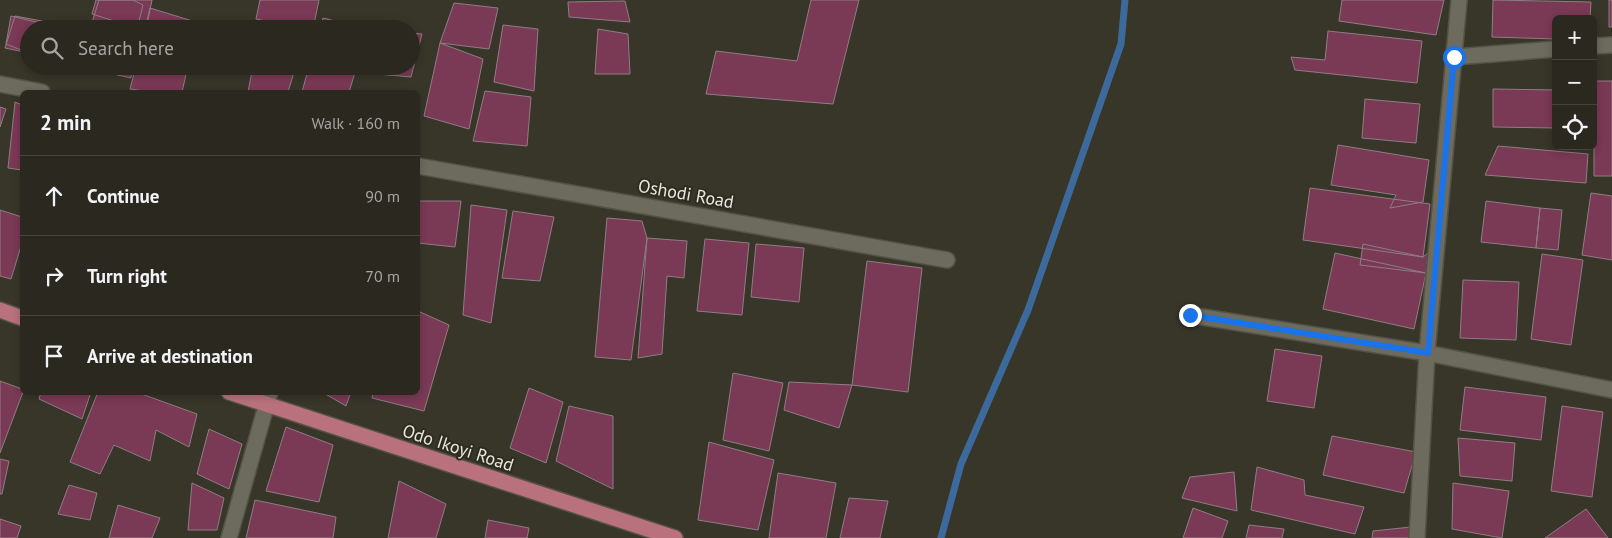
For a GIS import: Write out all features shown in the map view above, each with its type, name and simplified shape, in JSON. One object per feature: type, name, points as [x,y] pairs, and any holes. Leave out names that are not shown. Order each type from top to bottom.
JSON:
[{"type":"main road","points":[[0,310],[20,317]]},
{"type":"main road","name":"Odo Ikoyi Road","points":[[246,395],[268,399],[675,538]]},
{"type":"street","points":[[1417,538],[1428,353],[1459,0]]},
{"type":"street","points":[[1597,46],[1612,45]]},
{"type":"street","points":[[1454,57],[1552,49]]},
{"type":"street","points":[[0,84],[32,90]]},
{"type":"street","name":"Oshodi Road","points":[[420,166],[947,260]]},
{"type":"street","points":[[1190,315],[1428,353],[1612,390]]},
{"type":"street","points":[[229,538],[268,399]]},
{"type":"building","points":[[96,0],[152,0],[148,20],[111,20],[92,14]]},
{"type":"building","points":[[99,0],[133,0],[143,5],[139,20],[93,20]]},
{"type":"building","points":[[260,0],[319,0],[315,20],[256,19]]},
{"type":"building","points":[[811,0],[859,0],[833,104],[706,94],[716,51],[797,61]]},
{"type":"building","points":[[1342,0],[1444,0],[1436,35],[1339,21]]},
{"type":"building","points":[[1493,0],[1591,2],[1590,15],[1552,15],[1552,39],[1492,37]]},
{"type":"building","points":[[1609,0],[1612,0],[1612,27],[1609,27]]},
{"type":"building","points":[[625,1],[630,22],[569,17],[568,2]]},
{"type":"building","points":[[454,3],[498,8],[489,49],[440,43]]},
{"type":"building","points":[[150,8],[189,20],[147,20]]},
{"type":"building","points":[[11,16],[28,20],[20,20],[20,49],[6,44]]},
{"type":"building","points":[[15,16],[37,20],[20,20],[20,51],[5,48]]},
{"type":"building","points":[[503,25],[538,29],[534,91],[494,82]]},
{"type":"building","points":[[598,29],[628,34],[630,74],[595,74]]},
{"type":"building","points":[[1328,31],[1422,41],[1417,83],[1295,70],[1291,57],[1325,60]]},
{"type":"building","points":[[440,43],[483,59],[469,129],[424,116]]},
{"type":"building","points":[[118,75],[131,75],[131,78]]},
{"type":"building","points":[[134,75],[186,75],[182,90],[130,89]]},
{"type":"building","points":[[251,75],[293,75],[289,90],[248,90]]},
{"type":"building","points":[[307,75],[354,75],[350,90],[303,90]]},
{"type":"building","points":[[388,75],[412,75],[411,77]]},
{"type":"building","points":[[1597,81],[1612,81],[1612,176],[1594,176],[1594,150],[1597,150]]},
{"type":"building","points":[[1493,89],[1552,90],[1552,128],[1493,127]]},
{"type":"building","points":[[485,91],[531,97],[527,146],[473,141]]},
{"type":"building","points":[[1365,99],[1420,104],[1416,143],[1362,138]]},
{"type":"building","points":[[15,102],[20,104],[20,170],[8,168]]},
{"type":"building","points":[[0,107],[6,109],[0,127]]},
{"type":"building","points":[[1338,145],[1429,160],[1423,202],[1390,208],[1396,195],[1331,185]]},
{"type":"building","points":[[1498,146],[1588,154],[1586,183],[1485,175]]},
{"type":"building","points":[[1310,188],[1430,204],[1423,257],[1303,240]]},
{"type":"building","points":[[1591,193],[1612,196],[1612,260],[1582,255]]},
{"type":"building","points":[[420,201],[461,201],[455,247],[420,243]]},
{"type":"building","points":[[1486,201],[1540,208],[1536,248],[1481,242]]},
{"type":"building","points":[[471,205],[507,210],[491,323],[463,315]]},
{"type":"building","points":[[1540,208],[1562,210],[1558,250],[1536,248]]},
{"type":"building","points":[[0,210],[20,216],[20,250],[11,279],[0,276]]},
{"type":"building","points":[[513,211],[554,217],[540,281],[502,278]]},
{"type":"building","points":[[607,218],[642,221],[647,238],[631,360],[595,357]]},
{"type":"building","points":[[647,238],[687,241],[684,278],[667,276],[662,354],[638,358]]},
{"type":"building","points":[[705,239],[749,243],[742,315],[697,311]]},
{"type":"building","points":[[756,244],[804,248],[799,302],[751,297]]},
{"type":"building","points":[[1363,244],[1423,257],[1428,253],[1426,273],[1360,265]]},
{"type":"building","points":[[1335,253],[1426,273],[1414,329],[1323,309]]},
{"type":"building","points":[[1542,254],[1583,260],[1571,345],[1531,339]]},
{"type":"building","points":[[867,261],[922,268],[908,392],[852,385]]},
{"type":"building","points":[[1463,280],[1519,282],[1516,340],[1460,338]]},
{"type":"building","points":[[420,312],[449,325],[424,411],[372,398],[372,395],[420,395]]},
{"type":"building","points":[[1275,349],[1322,356],[1314,408],[1267,401]]},
{"type":"building","points":[[733,373],[783,383],[769,451],[723,440]]},
{"type":"building","points":[[0,381],[20,388],[20,395],[22,395],[0,453]]},
{"type":"building","points":[[789,382],[852,385],[839,428],[784,410]]},
{"type":"building","points":[[1465,387],[1546,397],[1541,440],[1460,430]]},
{"type":"building","points":[[529,388],[563,402],[546,463],[510,448]]},
{"type":"building","points":[[40,395],[90,395],[82,419],[39,399]]},
{"type":"building","points":[[97,395],[144,395],[197,414],[189,447],[156,430],[150,461],[114,445],[100,474],[70,462]]},
{"type":"building","points":[[327,395],[350,395],[346,406]]},
{"type":"building","points":[[569,406],[613,416],[613,489],[556,461]]},
{"type":"building","points":[[1562,406],[1603,412],[1592,497],[1551,491]]},
{"type":"building","points":[[286,427],[333,445],[319,502],[266,491]]},
{"type":"building","points":[[209,429],[242,444],[229,489],[197,474]]},
{"type":"building","points":[[1332,436],[1416,452],[1404,493],[1323,475]]},
{"type":"building","points":[[1458,438],[1515,443],[1512,481],[1460,476]]},
{"type":"building","points":[[709,442],[774,460],[758,530],[698,520]]},
{"type":"building","points":[[0,459],[9,461],[2,494],[0,494]]},
{"type":"building","points":[[1257,467],[1304,480],[1305,495],[1364,507],[1355,534],[1251,510]]},
{"type":"building","points":[[1234,472],[1237,511],[1182,498],[1190,477]]},
{"type":"building","points":[[778,473],[836,483],[826,538],[769,538]]},
{"type":"building","points":[[399,481],[446,504],[436,538],[388,538]]},
{"type":"building","points":[[192,483],[224,498],[217,530],[188,530]]},
{"type":"building","points":[[1453,483],[1509,491],[1502,538],[1452,529]]},
{"type":"building","points":[[69,485],[97,493],[90,520],[58,514]]},
{"type":"building","points":[[849,498],[888,501],[880,538],[840,538]]},
{"type":"building","points":[[255,500],[336,517],[333,538],[246,538]]},
{"type":"building","points":[[118,505],[160,518],[152,538],[109,538]]},
{"type":"building","points":[[1193,508],[1228,521],[1222,538],[1183,538]]},
{"type":"building","points":[[1586,509],[1608,538],[1545,538]]},
{"type":"building","points":[[0,519],[21,526],[17,538],[0,538]]},
{"type":"building","points":[[488,520],[529,528],[527,538],[485,538]]},
{"type":"building","points":[[1249,525],[1284,529],[1282,538],[1246,538]]},
{"type":"building","points":[[1411,527],[1410,538],[1372,538],[1373,531]]},
{"type":"waterway","points":[[941,538],[961,464],[1028,310],[1121,44],[1125,0]]},
{"type":"route","points":[[1190,315],[1428,353],[1454,57]]}]
